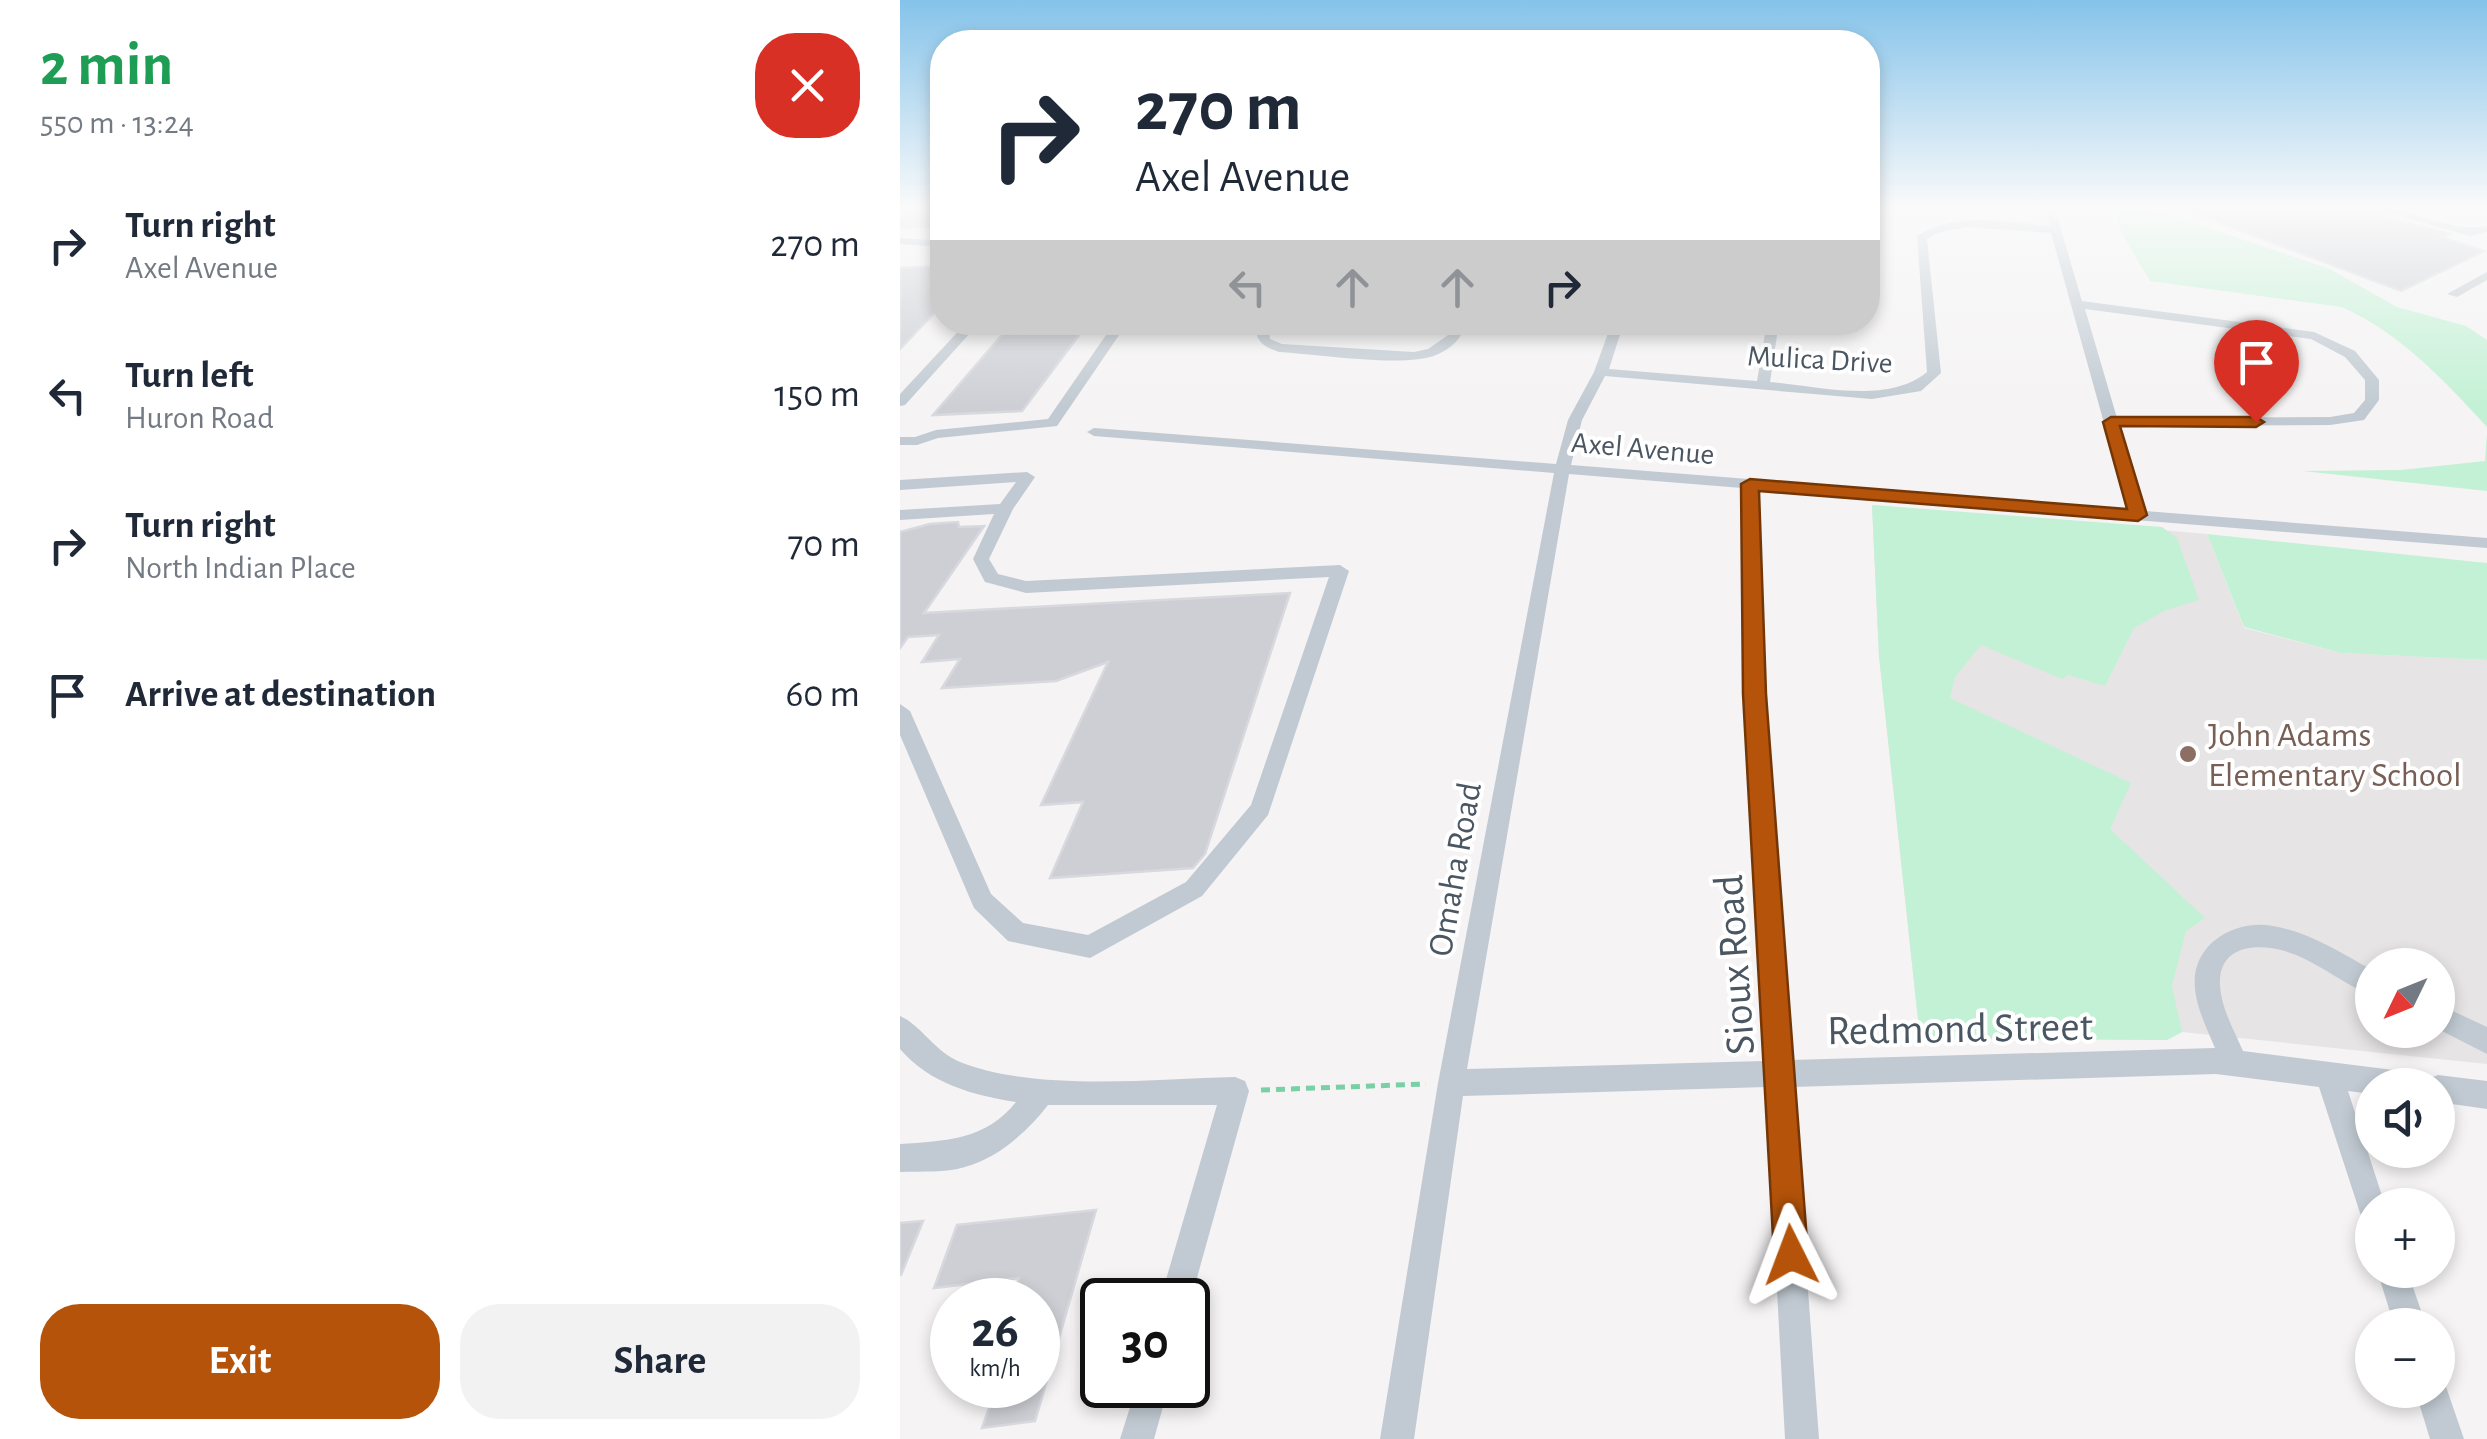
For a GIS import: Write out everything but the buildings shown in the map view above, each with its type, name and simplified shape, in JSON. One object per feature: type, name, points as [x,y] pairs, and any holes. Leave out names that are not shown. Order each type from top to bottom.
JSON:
[{"type":"street","name":"Mulica Drive","points":[[1601,372],[1872,395],[1916,388],[1934,373],[1924,273]]},
{"type":"street","points":[[2068,273],[2138,515]]},
{"type":"street","points":[[2453,294],[2487,276]]},
{"type":"street","points":[[2077,304],[2314,336],[2350,354],[2372,380],[2372,400],[2359,416],[2330,421],[2111,422]]},
{"type":"street","points":[[900,401],[962,335]]},
{"type":"street","points":[[900,441],[1052,423],[1113,335]]},
{"type":"street","points":[[1262,335],[1279,348],[1414,356],[1432,352],[1457,335]]},
{"type":"street","name":"Omaha Road","points":[[1397,1439],[1451,1084],[1562,470],[1576,420],[1601,372],[1614,335]]},
{"type":"street","points":[[1764,386],[1772,335]]},
{"type":"street","name":"Axel Avenue","points":[[1094,432],[2487,543]]},
{"type":"street","points":[[900,485],[1027,477],[1005,509],[980,560],[991,578],[1026,587],[1340,571],[1260,809],[1194,889],[1090,947],[1017,933],[982,902],[900,711]]},
{"type":"street","name":"Sioux Road","points":[[1750,484],[1754,694],[1802,1439]]},
{"type":"street","points":[[900,514],[1005,509]]},
{"type":"street","points":[[2234,1063],[2207,985],[2218,951],[2233,938],[2251,933],[2273,936],[2355,974]]},
{"type":"street","points":[[2455,1025],[2487,1041]]},
{"type":"street","points":[[900,1029],[928,1059],[984,1084],[1042,1091],[1236,1091],[1182,1278]]},
{"type":"street","name":"Redmond Street","points":[[1451,1084],[1780,1071],[2234,1063],[2355,1078]]},
{"type":"street","points":[[2329,1075],[2365,1188]]},
{"type":"street","points":[[2455,1090],[2487,1095]]},
{"type":"street","points":[[900,1158],[963,1154],[1017,1122],[1042,1091]]},
{"type":"street","points":[[1137,1439],[1146,1408]]},
{"type":"street","points":[[2437,1408],[2447,1439]]},
{"type":"path","points":[[1236,1091],[1451,1084]]},
{"type":"shaded area","name":"John Adams Elementary School","points":[[1872,505],[2207,534],[2244,628],[2341,653],[2487,660],[2487,1064],[2182,1032],[2167,1040],[1920,1038],[1879,656]]},
{"type":"green space","points":[[2145,273],[2337,273],[2397,307],[2466,326],[2487,340],[2487,427],[2402,344],[2342,307],[2150,281]]},
{"type":"green space","points":[[2487,434],[2487,491],[2303,471],[2401,470],[2485,461]]},
{"type":"green space","points":[[1872,505],[2162,527],[2177,538],[2199,600],[2166,610],[2134,628],[2105,686],[2068,675],[2062,679],[1981,645],[1955,677],[1950,698],[2131,783],[2110,829],[2205,918],[2186,931],[2172,986],[2182,1032],[2167,1040],[1920,1038],[1879,656]]},
{"type":"green space","points":[[2207,534],[2487,563],[2487,660],[2341,653],[2244,627]]},
{"type":"place","name":"John Adams Elementary School","points":[[2188,754]]},
{"type":"route","points":[[1791,1255],[1754,694],[1750,484],[2138,515],[2111,422],[2256,422]]}]
